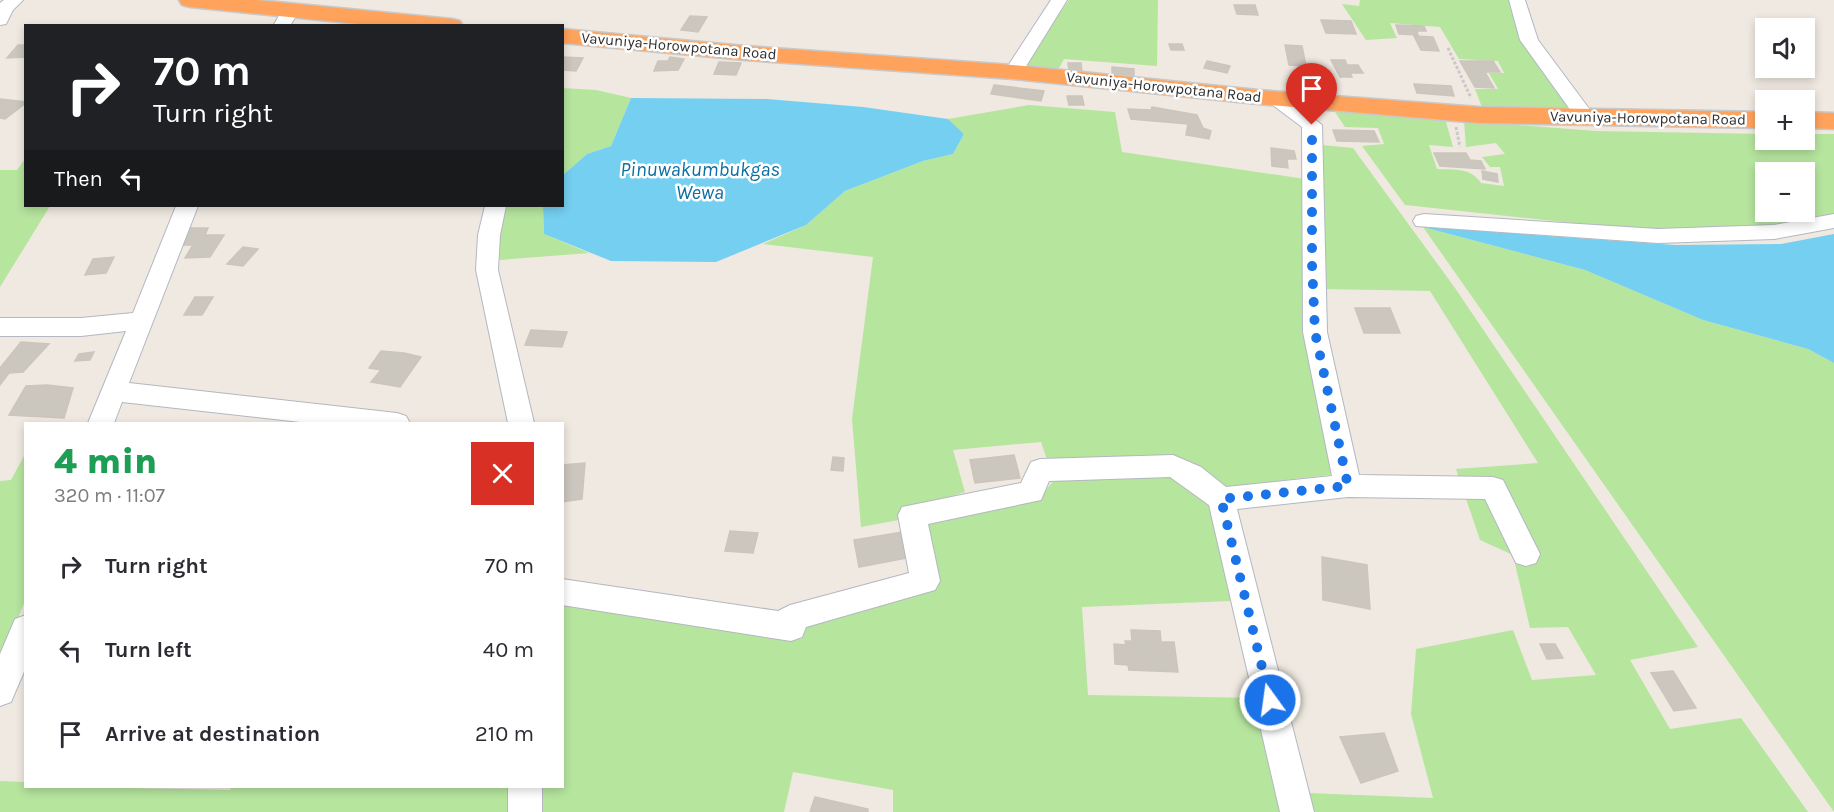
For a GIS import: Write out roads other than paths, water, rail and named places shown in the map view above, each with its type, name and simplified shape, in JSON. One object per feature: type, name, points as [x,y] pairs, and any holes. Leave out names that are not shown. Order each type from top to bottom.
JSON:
[{"type":"highway","points":[[190,0],[278,11],[429,24]]},
{"type":"highway","name":"Vavuniya-Horowpotana Road","points":[[564,36],[1013,72],[1277,99],[1479,115],[1755,120]]},
{"type":"highway","points":[[1815,120],[1834,121]]},
{"type":"street","points":[[0,20],[6,7],[15,0]]},
{"type":"street","points":[[1013,72],[1059,0]]},
{"type":"street","points":[[1517,0],[1529,40],[1586,117]]},
{"type":"street","points":[[1277,99],[1312,125],[1312,264],[1315,332],[1348,486]]},
{"type":"street","points":[[101,422],[139,321],[186,207]]},
{"type":"street","points":[[495,207],[489,236],[487,270],[521,422]]},
{"type":"street","points":[[1424,220],[1658,236],[1774,232],[1834,221]]},
{"type":"street","points":[[0,327],[81,327],[139,321]]},
{"type":"street","points":[[113,391],[388,422]]},
{"type":"street","points":[[564,592],[791,627],[790,618],[925,581],[912,515],[1031,492],[1040,470],[1173,466],[1191,475],[1221,499],[1297,812]]},
{"type":"street","points":[[1221,499],[1348,486],[1493,488],[1526,554]]},
{"type":"street","points":[[0,692],[24,634]]},
{"type":"street","points":[[525,788],[525,812]]},
{"type":"water","name":"Pinuwakumbukgas Wewa","points":[[631,98],[767,99],[863,107],[948,119],[964,134],[953,154],[923,161],[845,191],[806,225],[716,262],[611,261],[544,234],[543,207],[564,207],[564,174],[587,154],[611,146]]},
{"type":"water","points":[[1423,227],[1675,245],[1781,244],[1834,234],[1834,363],[1808,349],[1703,320],[1585,270]]}]
